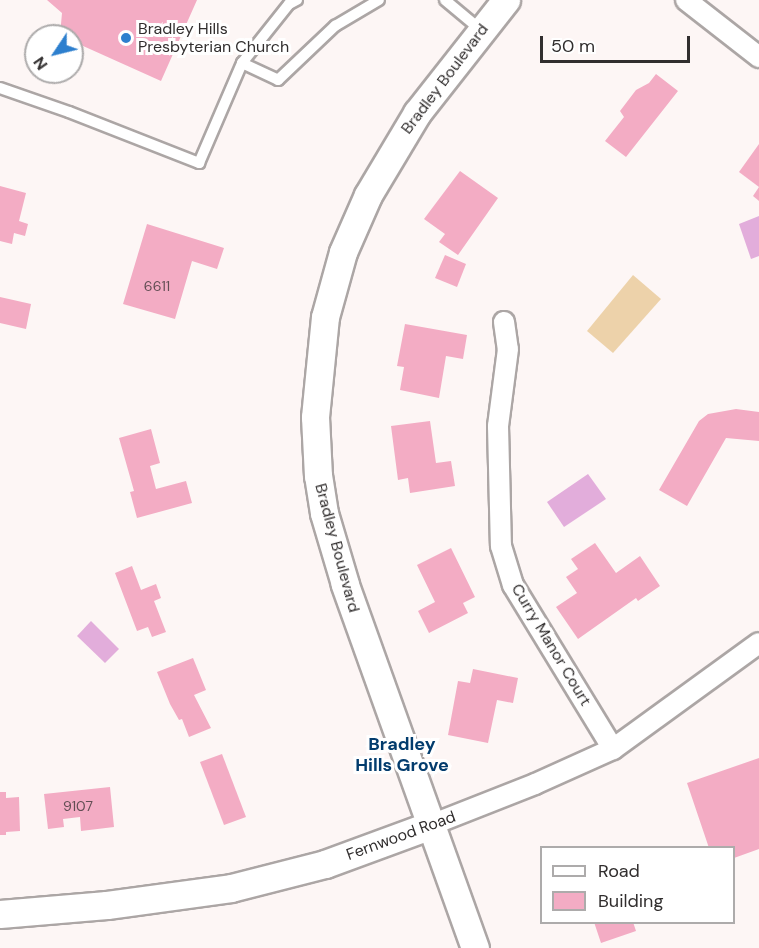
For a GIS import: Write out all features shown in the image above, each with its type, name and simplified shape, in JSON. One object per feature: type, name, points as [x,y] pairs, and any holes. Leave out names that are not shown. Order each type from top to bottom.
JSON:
[{"type":"main road","name":"Bradley Boulevard","points":[[475,948],[357,622],[324,513],[316,448],[316,383],[325,317],[335,280],[368,195],[417,113],[506,0]]},
{"type":"main road","name":"Fernwood Road","points":[[0,914],[107,905],[231,888],[325,864],[430,825]]},
{"type":"street","points":[[686,0],[759,57]]},
{"type":"street","name":"Curry Manor Court","points":[[504,322],[508,349],[498,426],[501,546],[513,585],[613,749]]},
{"type":"street","name":"Fernwood Road","points":[[430,825],[535,784],[613,749],[759,643]]},
{"type":"lane","points":[[0,88],[69,112],[199,163],[242,63],[289,4],[297,0]]},
{"type":"lane","points":[[242,63],[278,80],[335,26],[379,0]]},
{"type":"lane","points":[[445,0],[481,30]]},
{"type":"shaded area","points":[[759,216],[759,256],[751,259],[739,224]]},
{"type":"shaded area","points":[[633,275],[661,299],[613,353],[587,331]]},
{"type":"shaded area","points":[[588,474],[606,499],[564,527],[547,502]]},
{"type":"shaded area","points":[[91,621],[119,649],[105,663],[77,636]]},
{"type":"building","name":"Bradley Hills Presbyterian Church","points":[[47,0],[197,0],[161,81],[84,46],[84,24],[61,24],[62,13]]},
{"type":"building","points":[[656,74],[678,91],[626,157],[605,141],[624,117],[620,111],[636,90],[649,83]]},
{"type":"building","points":[[759,144],[759,187],[739,172]]},
{"type":"building","points":[[460,171],[498,198],[458,255],[439,242],[445,234],[424,219]]},
{"type":"building","points":[[0,186],[26,193],[19,221],[28,224],[25,236],[14,233],[12,244],[0,241]]},
{"type":"building","points":[[759,187],[759,201],[753,196]]},
{"type":"building","points":[[147,224],[224,248],[217,269],[192,261],[175,319],[123,304]]},
{"type":"building","points":[[445,255],[466,264],[457,287],[435,278]]},
{"type":"building","points":[[0,297],[31,304],[26,329],[0,323]]},
{"type":"building","points":[[405,324],[467,335],[463,359],[446,356],[439,398],[400,390],[404,367],[397,366]]},
{"type":"building","points":[[736,409],[759,412],[759,441],[726,438],[687,506],[659,490],[699,421],[708,414]]},
{"type":"building","points":[[430,421],[436,463],[451,461],[455,486],[410,493],[408,478],[398,480],[391,426]]},
{"type":"building","points":[[151,429],[160,463],[150,466],[156,489],[186,481],[192,503],[137,518],[130,492],[134,491],[119,438]]},
{"type":"building","points":[[595,543],[616,573],[640,556],[660,586],[638,601],[636,598],[578,639],[556,607],[577,593],[566,577],[578,569],[571,559]]},
{"type":"building","points":[[451,548],[475,597],[463,603],[468,613],[429,633],[418,611],[435,602],[417,565]]},
{"type":"building","points":[[132,566],[141,590],[156,584],[161,598],[154,601],[166,632],[152,637],[148,627],[137,631],[115,573]]},
{"type":"building","points":[[193,658],[206,690],[194,695],[211,728],[189,737],[182,719],[179,720],[170,704],[157,672]]},
{"type":"building","points":[[473,669],[518,678],[513,703],[497,700],[488,743],[448,735],[458,681],[470,683]]},
{"type":"building","points":[[222,754],[246,817],[224,825],[200,762]]},
{"type":"building","points":[[759,758],[759,849],[735,858],[735,846],[708,846],[687,783]]},
{"type":"building","points":[[110,787],[114,827],[81,831],[80,817],[63,819],[64,827],[48,829],[44,794]]},
{"type":"building","points":[[0,792],[6,792],[6,798],[19,797],[20,831],[0,835]]},
{"type":"building","points":[[595,924],[634,924],[636,931],[601,943]]},
{"type":"place","name":"Bradley Hills Presbyterian Church","points":[[126,38]]},
{"type":"district","name":"Bradley Hills Grove","points":[[402,756]]}]
